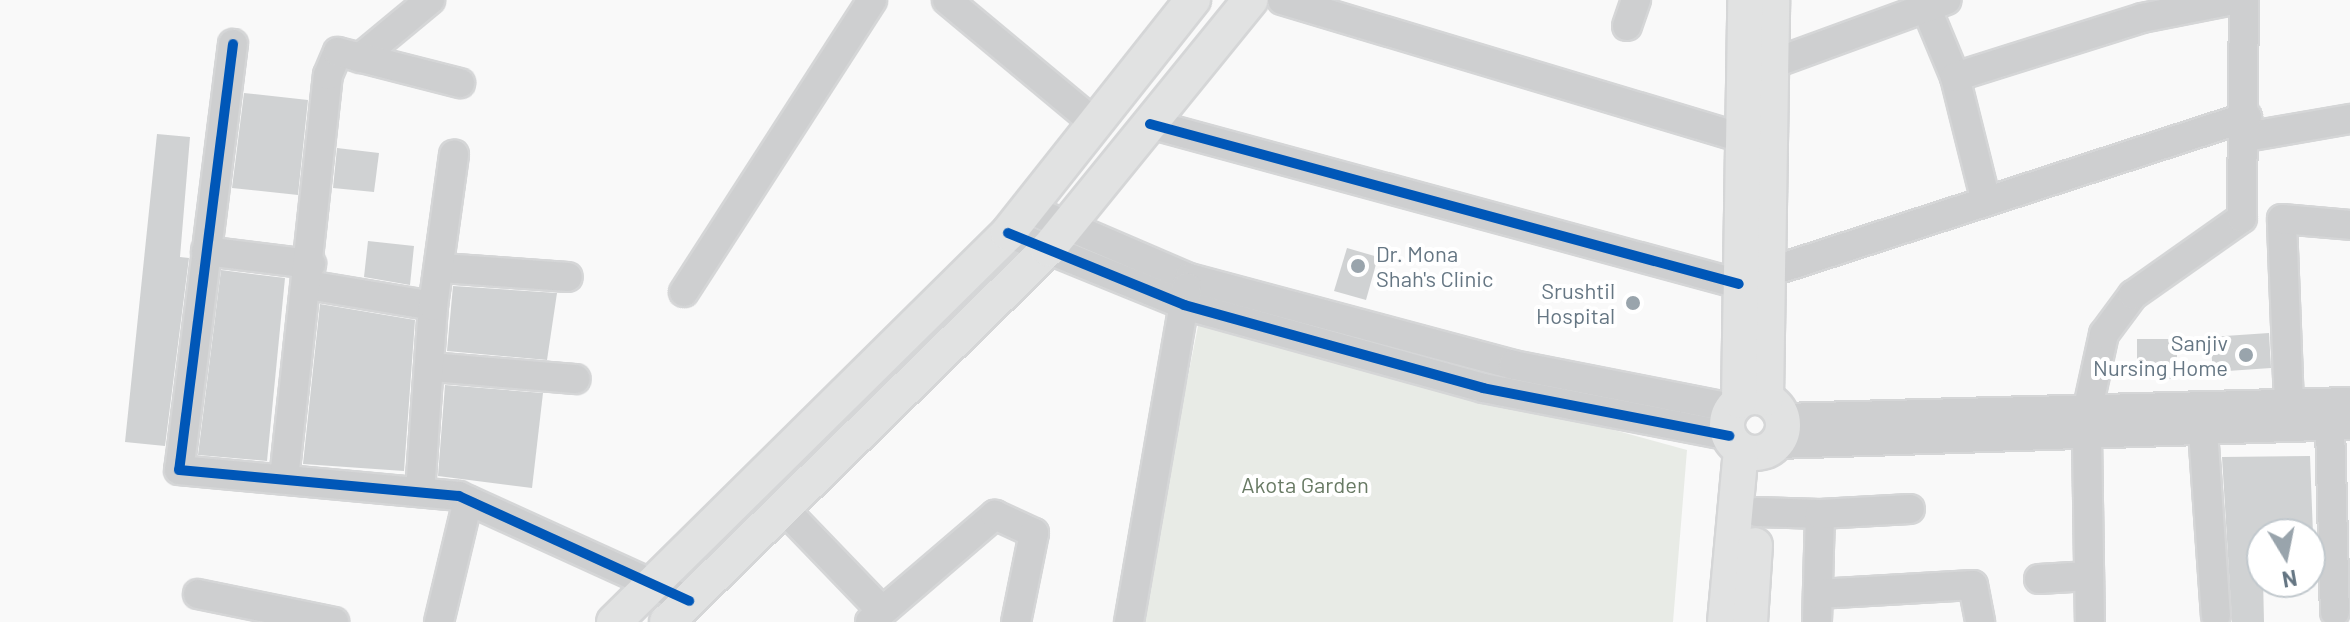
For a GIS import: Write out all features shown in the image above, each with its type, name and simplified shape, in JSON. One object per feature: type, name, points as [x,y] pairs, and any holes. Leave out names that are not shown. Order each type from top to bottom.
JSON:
[{"type":"main road","points":[[614,622],[1017,220],[1193,0]]},
{"type":"main road","points":[[678,612],[1058,238],[1250,0]]},
{"type":"main road","points":[[1745,0],[1740,137],[1751,279],[1757,512],[1750,622]]},
{"type":"main road","points":[[1751,279],[1773,0]]},
{"type":"main road","points":[[1725,622],[1753,426]]},
{"type":"street","points":[[360,58],[430,0]]},
{"type":"street","points":[[684,292],[872,0]]},
{"type":"street","points":[[947,0],[1096,124]]},
{"type":"street","points":[[1282,0],[1740,137]]},
{"type":"street","points":[[1955,77],[2142,9],[2233,0]]},
{"type":"street","points":[[2090,622],[2087,425],[2104,334],[2133,295],[2242,218],[2246,127],[2244,0]]},
{"type":"street","points":[[1769,65],[1932,3],[1955,77],[1986,201]]},
{"type":"street","points":[[233,44],[179,470],[420,492],[468,500],[656,580],[678,612]]},
{"type":"street","points":[[284,479],[310,274],[328,75],[338,52],[460,83]]},
{"type":"street","points":[[1150,124],[1751,279],[1986,201],[2246,127],[2350,119]]},
{"type":"street","points":[[420,492],[432,367],[433,306],[442,268],[454,154]]},
{"type":"street","points":[[2289,405],[2282,219],[2350,225]]},
{"type":"street","points":[[1017,220],[1186,292],[1426,373],[1753,426],[2087,425],[2203,431],[2340,426],[2335,612]]},
{"type":"street","points":[[206,251],[433,306]]},
{"type":"street","points":[[442,268],[568,277]]},
{"type":"street","points":[[1186,292],[1435,344],[1753,426]]},
{"type":"street","points":[[1129,622],[1186,292]]},
{"type":"street","points":[[1426,373],[1435,344]]},
{"type":"street","points":[[432,367],[576,379]]},
{"type":"street","points":[[2087,425],[2350,402]]},
{"type":"street","points":[[2203,431],[2216,616]]},
{"type":"street","points":[[439,622],[468,500]]},
{"type":"street","points":[[783,508],[876,617],[995,515],[1034,533],[1016,622]]},
{"type":"street","points":[[1757,512],[1820,514],[1910,509]]},
{"type":"street","points":[[1817,622],[1820,514]]},
{"type":"street","points":[[2039,579],[2089,576]]},
{"type":"street","points":[[1818,594],[1973,585],[1980,622]]},
{"type":"street","points":[[198,594],[334,622]]},
{"type":"green space","name":"Akota Garden","points":[[1200,316],[1687,450],[1673,622],[1139,622]]},
{"type":"building","points":[[244,93],[308,100],[298,195],[232,188]]},
{"type":"building","points":[[157,134],[190,137],[180,257],[189,258],[165,446],[125,442]]},
{"type":"building","points":[[337,148],[379,153],[374,192],[333,188]]},
{"type":"building","points":[[368,241],[414,246],[410,285],[364,277]]},
{"type":"building","points":[[1347,248],[1378,257],[1366,300],[1334,291]]},
{"type":"building","points":[[221,270],[285,278],[267,461],[198,455]]},
{"type":"building","points":[[453,286],[557,293],[547,360],[447,351]]},
{"type":"building","points":[[320,304],[415,320],[404,471],[303,464]]},
{"type":"building","points":[[2269,333],[2271,368],[2213,372],[2210,337]]},
{"type":"building","points":[[2137,339],[2177,339],[2177,379],[2156,379],[2156,367],[2137,367]]},
{"type":"building","points":[[445,385],[543,393],[532,488],[438,476]]},
{"type":"building","points":[[2310,456],[2312,518],[2246,518],[2246,598],[2263,598],[2264,622],[2232,622],[2222,457]]},
{"type":"cycle path","points":[[233,44],[179,470],[459,496],[689,601]]},
{"type":"cycle path","points":[[1150,124],[1739,284]]},
{"type":"cycle path","points":[[1008,233],[1184,305],[1483,388],[1729,436]]},
{"type":"place","name":"Dr. Mona Shah's Clinic","points":[[1358,266]]},
{"type":"place","name":"Srushtil Hospital","points":[[1633,303]]},
{"type":"place","name":"Sanjiv Nursing Home","points":[[2246,355]]}]
